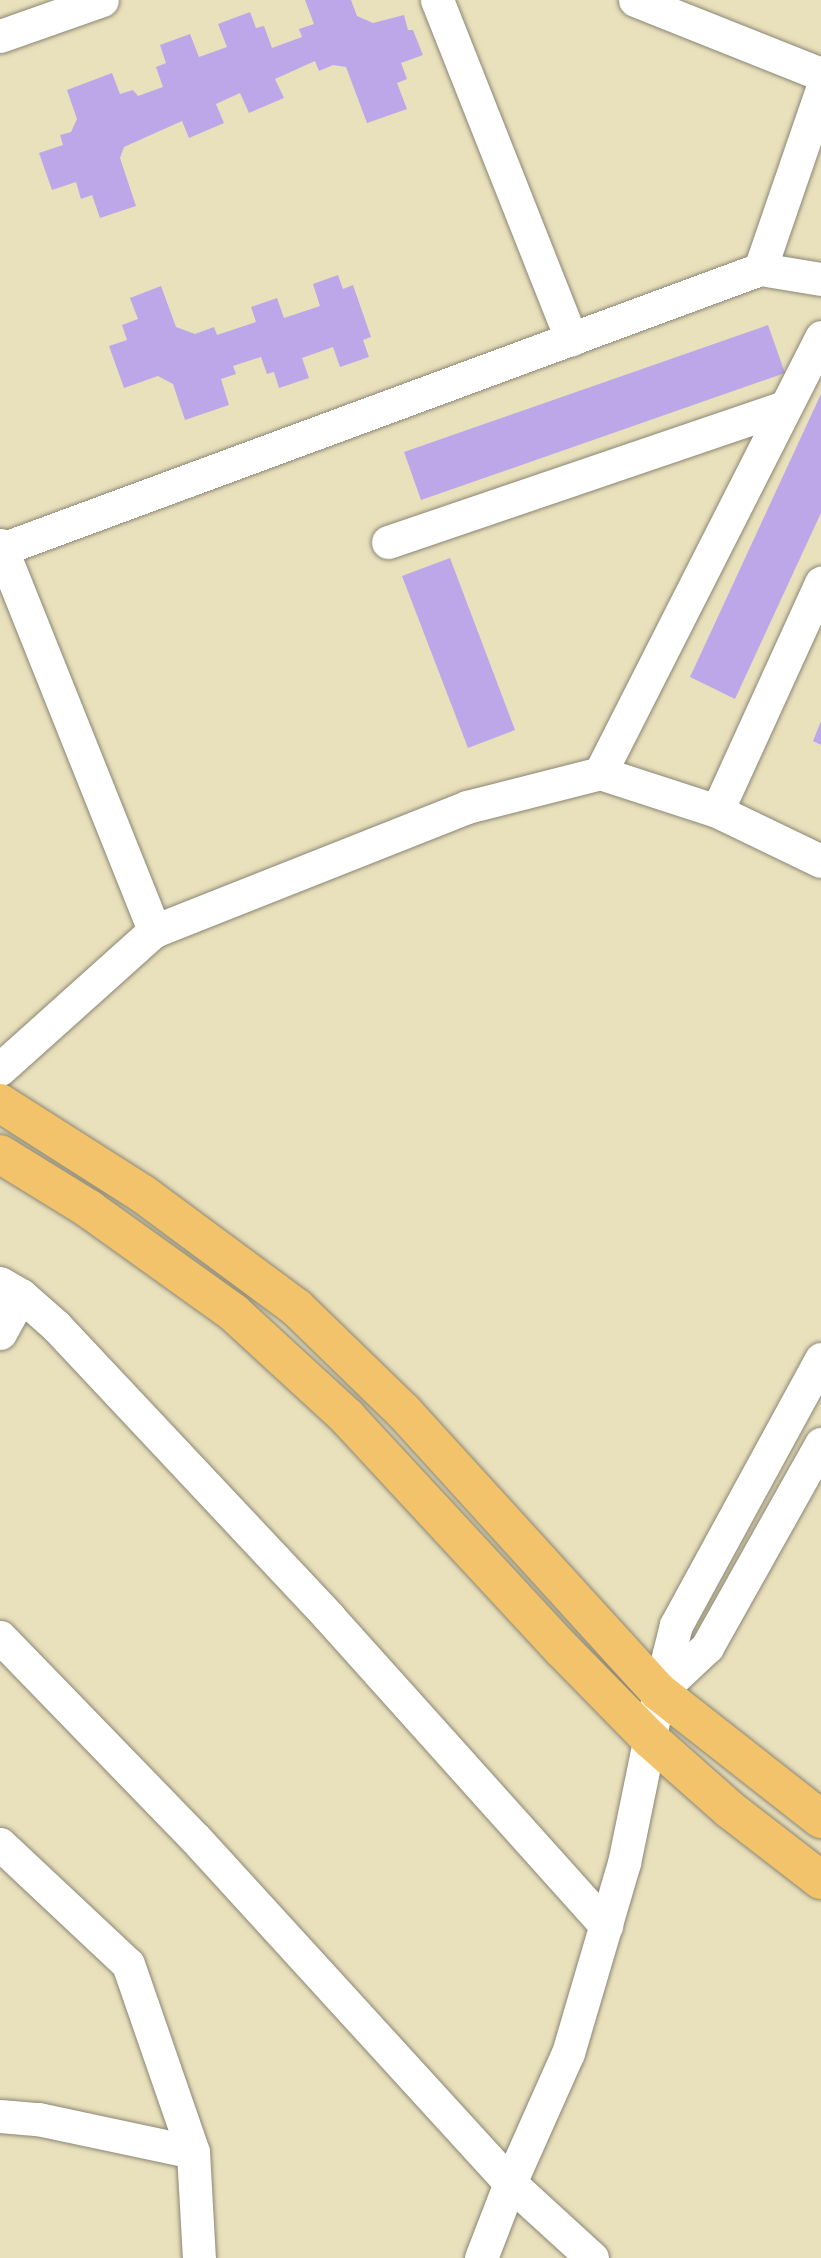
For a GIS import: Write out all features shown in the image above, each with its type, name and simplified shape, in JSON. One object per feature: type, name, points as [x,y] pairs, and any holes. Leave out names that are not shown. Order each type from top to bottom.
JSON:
[{"type":"main road","points":[[0,1103],[143,1194],[297,1308],[404,1412],[659,1692],[821,1819]]},
{"type":"main road","points":[[0,1154],[89,1209],[244,1323],[347,1417],[562,1649],[650,1739],[729,1809],[821,1880]]},
{"type":"street","points":[[0,36],[102,0]]},
{"type":"street","points":[[437,0],[571,339]]},
{"type":"street","points":[[635,0],[821,74]]},
{"type":"street","points":[[760,269],[821,92]]},
{"type":"street","points":[[154,931],[1,547],[760,269],[821,279]]},
{"type":"street","points":[[600,773],[821,337]]},
{"type":"street","points":[[388,542],[785,407]]},
{"type":"street","points":[[717,811],[821,583]]},
{"type":"street","points":[[0,1069],[154,931],[467,807],[600,773],[717,811],[821,861]]},
{"type":"street","points":[[0,1333],[11,1289],[55,1326],[329,1617],[606,1926]]},
{"type":"street","points":[[481,2258],[510,2183],[568,2053],[624,1863],[659,1692],[677,1625],[821,1359]]},
{"type":"street","points":[[659,1692],[707,1647],[821,1444]]},
{"type":"street","points":[[0,1637],[195,1838],[510,2183],[592,2258]]},
{"type":"street","points":[[0,1844],[128,1964],[193,2152],[199,2258]]},
{"type":"street","points":[[0,2116],[38,2119],[193,2152]]},
{"type":"building","points":[[305,0],[351,0],[357,16],[373,23],[404,15],[408,30],[413,30],[423,55],[401,63],[407,79],[397,83],[407,109],[367,123],[346,67],[333,65],[319,71],[315,61],[275,79],[284,98],[249,113],[240,93],[216,104],[224,123],[189,138],[182,121],[124,147],[120,158],[136,206],[100,218],[92,195],[81,199],[76,182],[52,190],[39,153],[63,145],[60,135],[71,132],[77,119],[67,90],[112,73],[120,94],[133,90],[138,96],[163,87],[156,67],[166,63],[160,45],[190,34],[199,57],[227,47],[218,24],[250,12],[256,28],[264,26],[272,48],[302,37],[299,29],[314,24]]},
{"type":"building","points":[[338,275],[343,289],[353,285],[371,337],[363,340],[369,357],[340,367],[333,347],[302,358],[309,378],[279,388],[274,372],[267,374],[261,357],[233,366],[236,374],[221,379],[229,405],[185,420],[173,384],[158,376],[124,388],[109,346],[127,340],[122,325],[138,319],[130,298],[161,286],[176,327],[195,334],[214,327],[217,335],[256,322],[251,307],[277,298],[284,318],[320,306],[313,284]]},
{"type":"building","points":[[768,325],[785,373],[421,500],[404,452]]},
{"type":"building","points":[[821,394],[821,513],[735,699],[690,677]]},
{"type":"building","points":[[450,558],[515,730],[468,748],[402,576]]},
{"type":"building","points":[[821,721],[821,745],[813,741]]}]
